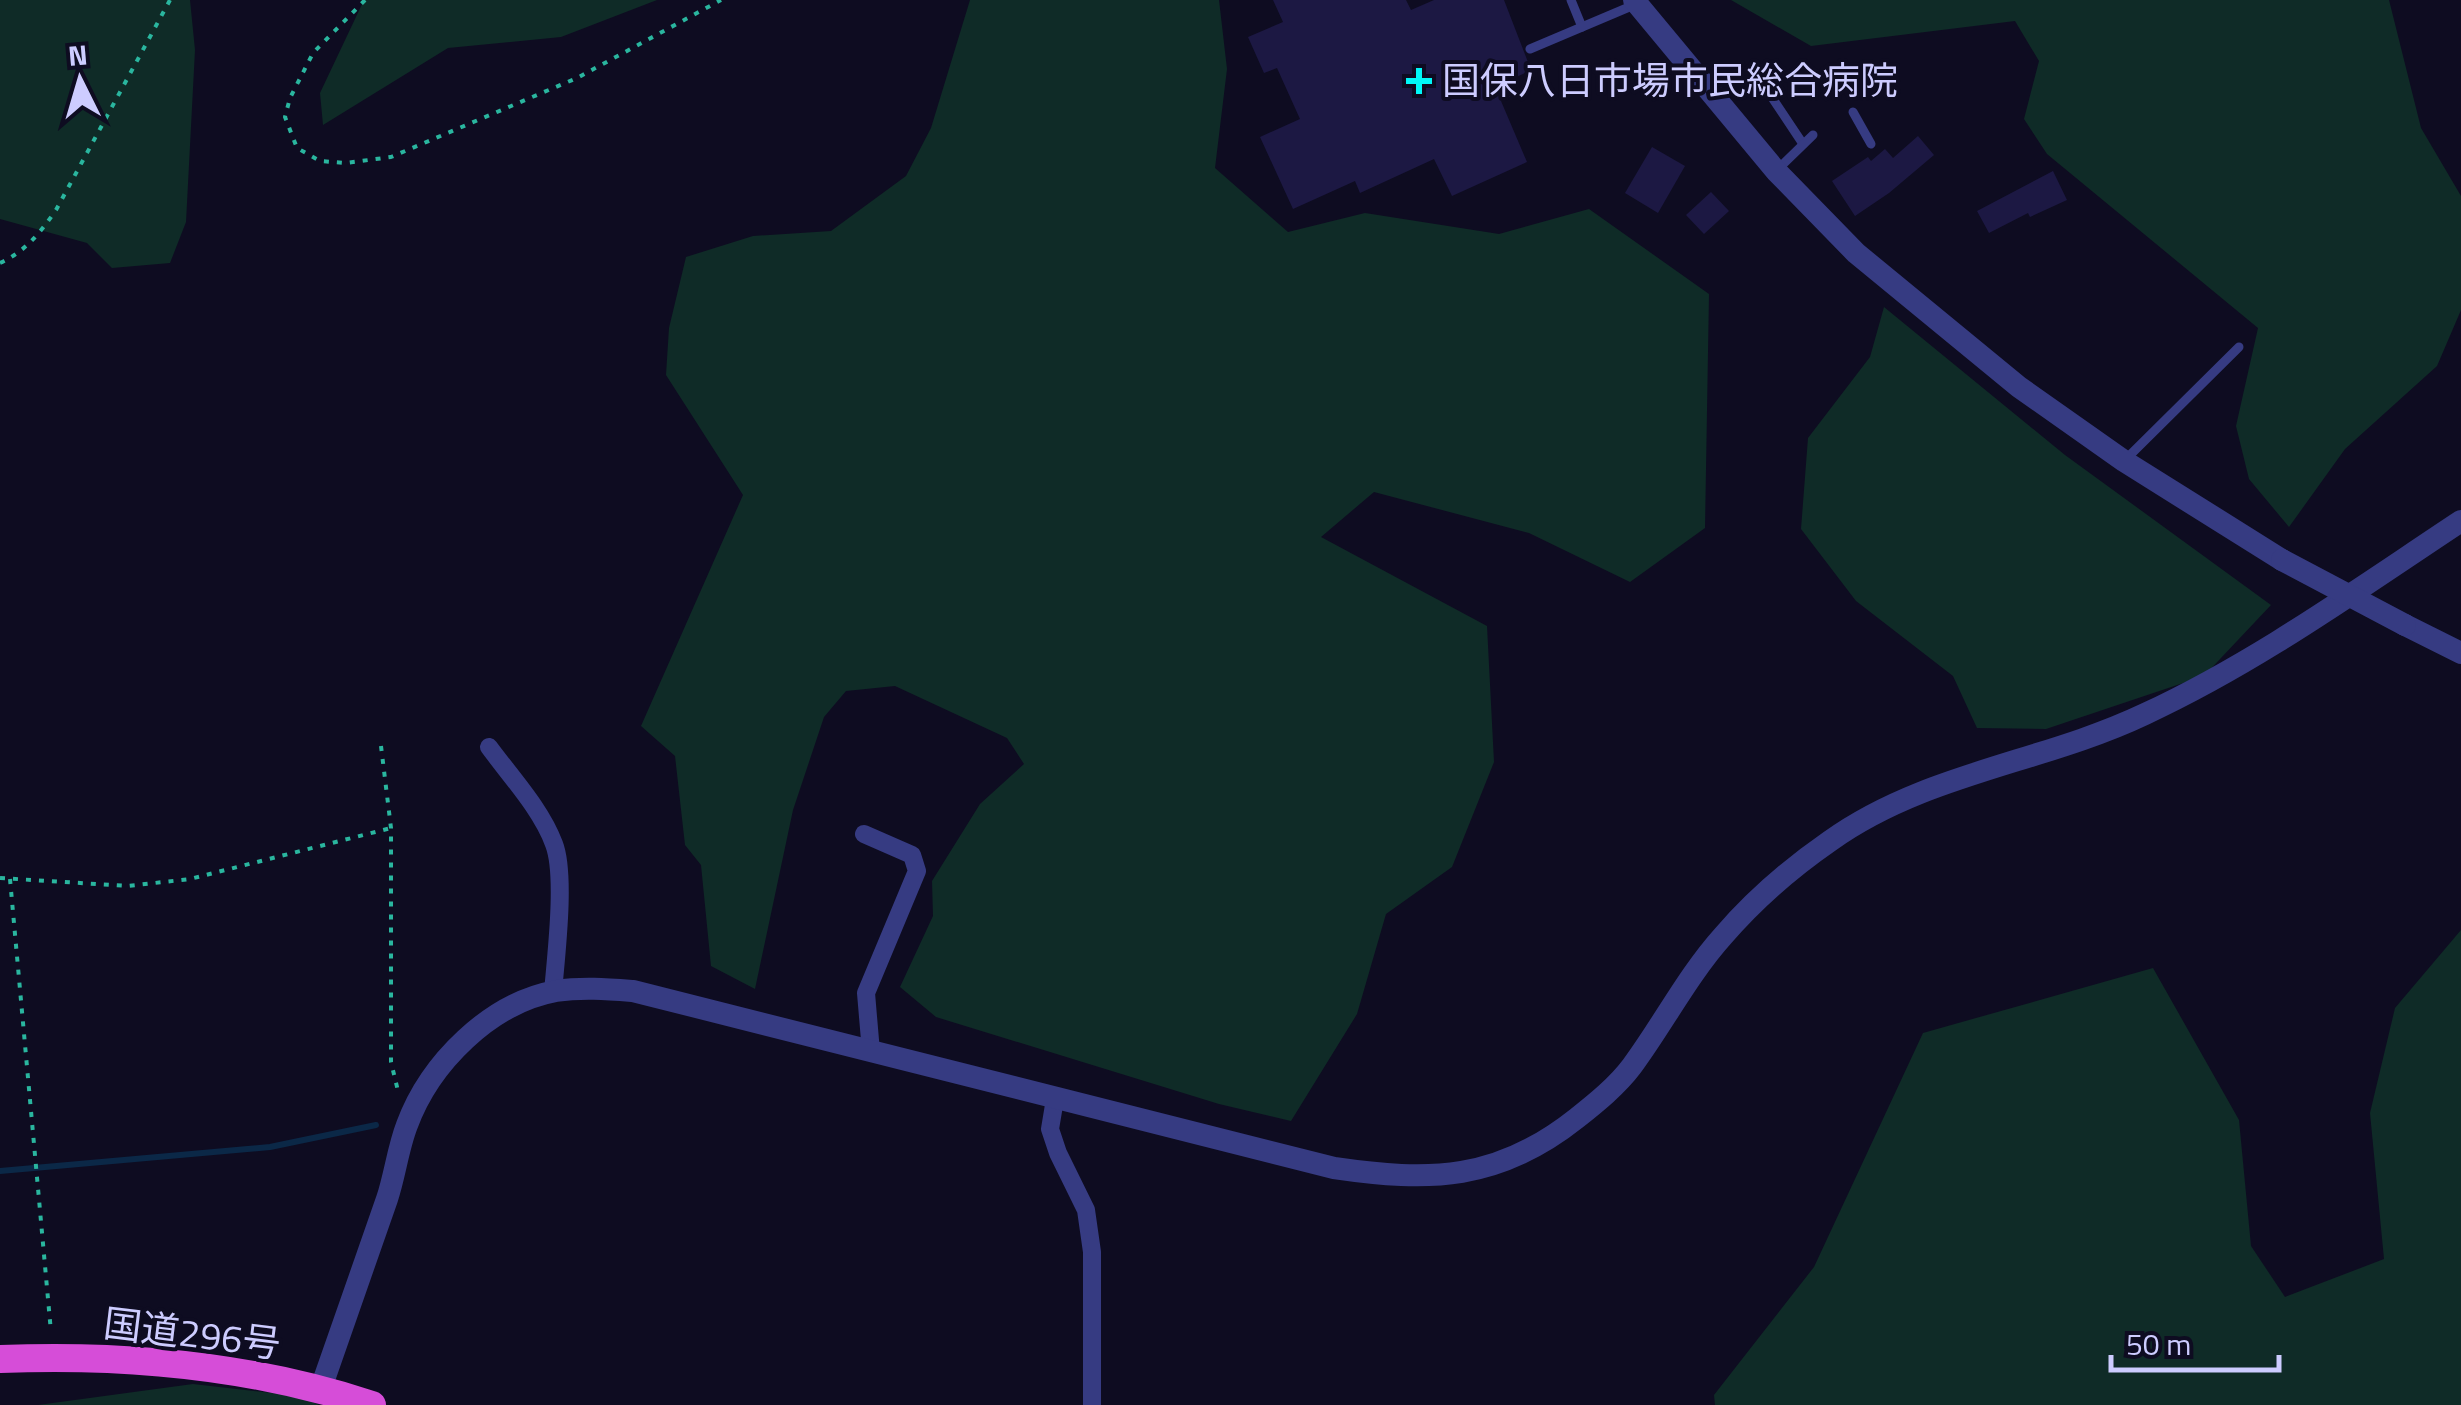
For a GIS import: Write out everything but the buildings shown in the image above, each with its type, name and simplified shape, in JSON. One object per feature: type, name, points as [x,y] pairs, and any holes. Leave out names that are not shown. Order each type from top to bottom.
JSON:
[{"type":"highway","name":"国道296号","points":[[0,1359],[54,1357],[208,1368],[372,1405]]},
{"type":"street","points":[[1635,2],[1776,171],[1856,253],[1947,330],[2124,461],[2282,560],[2461,653]]},
{"type":"street","points":[[319,1396],[390,1190],[407,1124],[428,1085],[469,1036],[497,1015],[553,992],[592,988],[633,991],[1334,1168],[1390,1176],[1437,1176],[1482,1168],[1523,1155],[1596,1103],[1628,1071],[1721,938],[1774,884],[1832,839],[1887,806],[1958,776],[2089,738],[2146,714],[2288,637],[2461,521]]},
{"type":"street","points":[[489,746],[547,827],[557,849],[553,992]]},
{"type":"street","points":[[864,834],[912,855],[916,872],[866,993],[871,1052]]},
{"type":"street","points":[[1055,1099],[1050,1130],[1086,1210],[1092,1252],[1092,1405]]},
{"type":"lane","points":[[1571,0],[1582,27]]},
{"type":"lane","points":[[1530,49],[1635,2]]},
{"type":"lane","points":[[1773,99],[1804,144]]},
{"type":"lane","points":[[1853,112],[1871,144]]},
{"type":"lane","points":[[1776,171],[1813,135]]},
{"type":"lane","points":[[2124,461],[2239,347]]},
{"type":"path","points":[[0,263],[34,241],[56,210],[170,0]]},
{"type":"path","points":[[365,0],[313,53],[298,79],[285,117],[297,148],[320,161],[346,163],[391,157],[576,78],[721,0]]},
{"type":"path","points":[[381,746],[391,828],[391,1062],[407,1124]]},
{"type":"path","points":[[0,878],[128,886],[190,879],[391,828]]},
{"type":"path","points":[[10,879],[54,1357]]},
{"type":"green space","points":[[0,0],[190,0],[195,50],[186,222],[170,263],[112,268],[87,243],[0,219]]},
{"type":"green space","points":[[364,0],[657,0],[561,37],[448,48],[323,125],[320,93]]},
{"type":"green space","points":[[970,0],[1219,0],[1227,69],[1215,168],[1288,232],[1365,213],[1499,234],[1589,209],[1709,294],[1705,528],[1630,582],[1529,533],[1374,492],[1321,537],[1487,626],[1494,762],[1452,867],[1386,914],[1357,1014],[1291,1121],[1219,1104],[936,1017],[900,987],[933,916],[932,881],[980,804],[1024,764],[1007,738],[895,686],[846,691],[824,717],[793,810],[755,989],[711,966],[701,865],[685,845],[675,756],[641,726],[743,495],[666,375],[669,328],[686,257],[753,236],[831,231],[906,176],[931,128]]},
{"type":"green space","points":[[1731,0],[2389,0],[2421,128],[2461,196],[2461,310],[2437,366],[2345,449],[2289,527],[2249,479],[2236,426],[2258,328],[2047,154],[2024,119],[2039,61],[2015,21],[1811,46]]},
{"type":"green space","points":[[1884,307],[2065,455],[2271,605],[2204,676],[2046,729],[1977,728],[1953,676],[1856,601],[1801,529],[1808,438],[1870,357]]},
{"type":"green space","points":[[2461,930],[2461,1405],[1715,1405],[1714,1395],[1814,1267],[1923,1033],[2153,968],[2239,1120],[2251,1246],[2285,1297],[2384,1259],[2370,1113],[2395,1008]]},
{"type":"green space","points":[[193,1384],[299,1396],[319,1405],[38,1405]]},
{"type":"waterway","points":[[0,1171],[270,1147],[376,1125]]},
{"type":"place","name":"国保八日市場市民総合病院","points":[[1419,81]]}]
